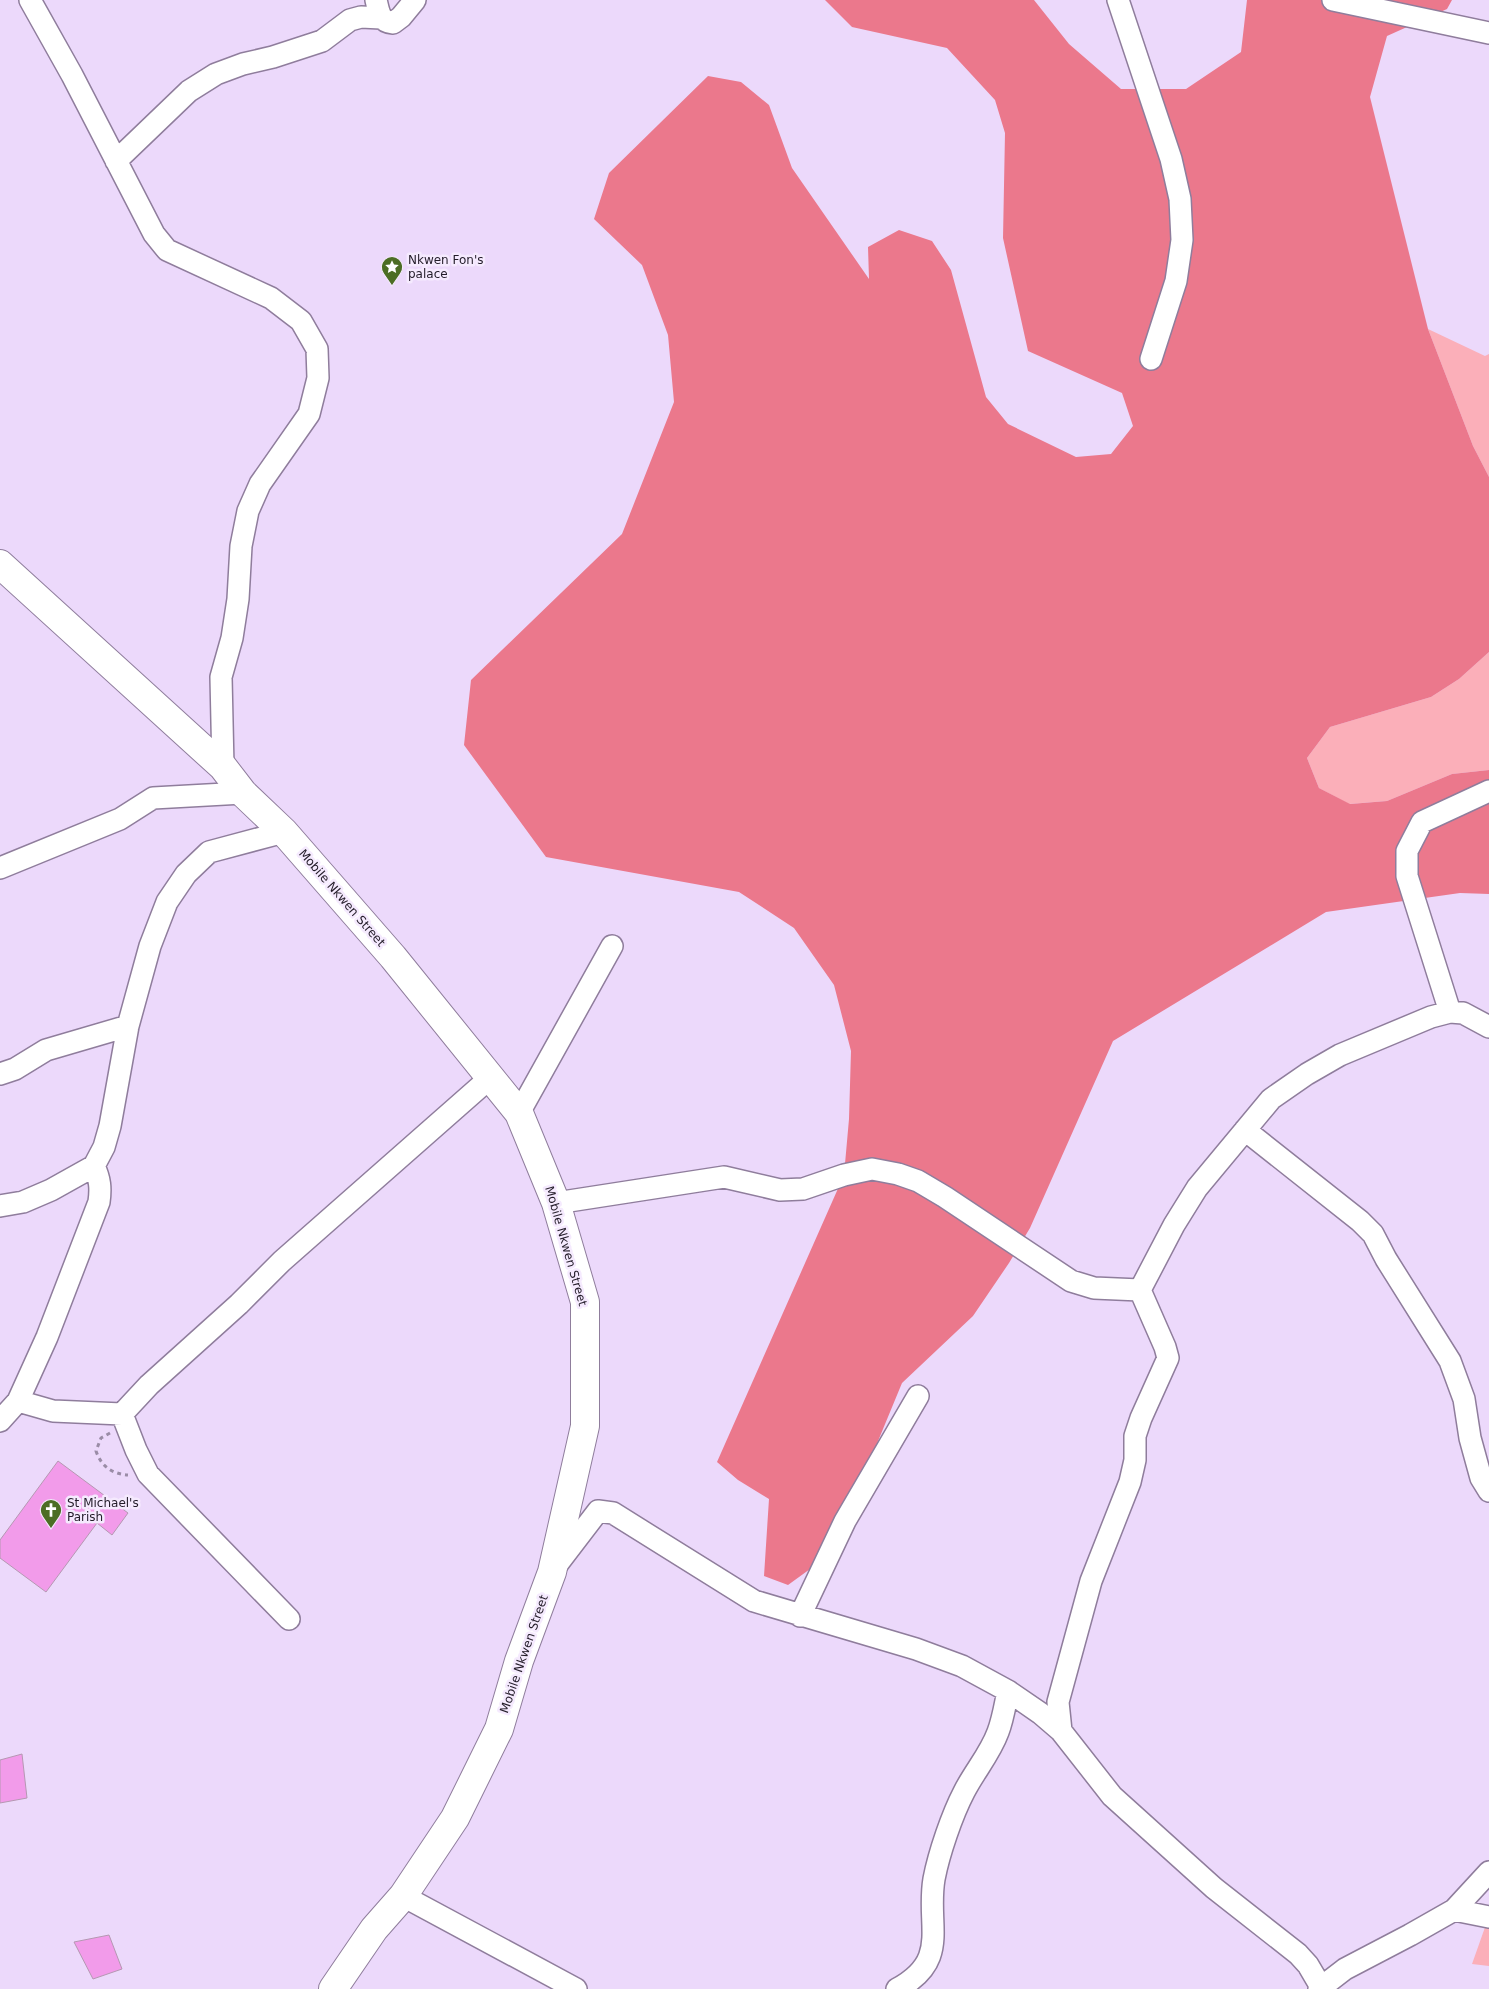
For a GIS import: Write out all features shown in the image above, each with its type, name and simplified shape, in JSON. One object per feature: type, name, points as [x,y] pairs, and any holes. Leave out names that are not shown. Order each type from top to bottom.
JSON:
[{"type":"highway","name":"Mobile Nkwen Street","points":[[0,564],[223,768],[243,793],[284,832],[394,956],[491,1077],[519,1113],[556,1203],[585,1302],[585,1426],[552,1572],[519,1661],[499,1730],[455,1818],[403,1896],[374,1930],[333,1989]]},
{"type":"street","points":[[30,0],[72,75],[154,234],[167,250],[271,298],[301,321],[317,349],[318,378],[309,414],[260,484],[248,511],[244,528],[240,546],[238,599],[232,638],[222,677],[223,768]]},
{"type":"street","points":[[116,161],[189,91],[216,74],[322,41],[350,20],[378,9],[386,23],[393,23],[401,17],[415,0]]},
{"type":"street","points":[[1104,0],[1107,2],[1114,0]]},
{"type":"street","points":[[1118,0],[1171,159],[1180,199],[1182,240],[1176,281],[1151,359]]},
{"type":"street","points":[[1334,0],[1489,33]]},
{"type":"street","points":[[1450,1012],[1407,876],[1406,851],[1422,822],[1489,791]]},
{"type":"street","points":[[0,868],[120,819],[153,798],[243,793]]},
{"type":"street","points":[[0,1206],[23,1202],[51,1190],[94,1166],[104,1147],[110,1126],[128,1026],[153,937],[166,902],[186,874],[210,852],[284,832]]},
{"type":"street","points":[[519,1113],[612,946]]},
{"type":"street","points":[[1140,1290],[1174,1225],[1197,1188],[1271,1099],[1307,1074],[1340,1055],[1431,1017],[1450,1012],[1463,1013],[1489,1027]]},
{"type":"street","points":[[0,1074],[15,1069],[46,1050],[128,1026]]},
{"type":"street","points":[[124,1419],[149,1385],[239,1304],[282,1262],[491,1077]]},
{"type":"street","points":[[1245,1130],[1360,1221],[1373,1234],[1450,1361],[1464,1399],[1470,1438],[1481,1478],[1489,1491]]},
{"type":"street","points":[[0,1421],[18,1401],[47,1337],[99,1202],[100,1177],[94,1166]]},
{"type":"street","points":[[556,1203],[724,1177],[780,1190],[804,1188],[844,1175],[872,1170],[889,1172],[918,1181],[1071,1281],[1094,1288],[1140,1290]]},
{"type":"street","points":[[1061,1731],[1058,1702],[1091,1580],[1130,1482],[1135,1460],[1135,1436],[1140,1418],[1168,1358],[1140,1290]]},
{"type":"street","points":[[800,1616],[845,1521],[918,1396]]},
{"type":"street","points":[[18,1401],[53,1411],[124,1419]]},
{"type":"street","points":[[124,1419],[148,1474],[289,1619]]},
{"type":"street","points":[[552,1572],[598,1511],[613,1513],[754,1601],[962,1666],[1040,1713],[1061,1731],[1112,1796],[1214,1888],[1298,1954],[1308,1965],[1320,1988],[1345,1969],[1454,1910],[1489,1872]]},
{"type":"street","points":[[897,1989],[910,1982],[925,1968],[933,1943],[934,1879],[949,1827],[964,1792],[992,1746],[998,1732],[1008,1692]]},
{"type":"street","points":[[1040,1713],[1058,1702]]},
{"type":"street","points":[[403,1896],[576,1989]]},
{"type":"street","points":[[1454,1910],[1489,1917]]},
{"type":"path","points":[[124,1419],[101,1438],[96,1451],[100,1462],[114,1473],[126,1475],[148,1474]]},
{"type":"shaded area","points":[[825,0],[1034,0],[1069,44],[1121,89],[1186,89],[1241,52],[1247,0],[1452,0],[1447,9],[1387,36],[1370,97],[1428,329],[1473,446],[1489,477],[1489,652],[1459,679],[1431,697],[1330,727],[1307,758],[1319,788],[1350,804],[1387,801],[1452,774],[1489,770],[1489,894],[1460,893],[1326,912],[1113,1041],[1030,1228],[973,1316],[902,1383],[845,1521],[828,1556],[788,1585],[764,1576],[769,1499],[738,1480],[717,1462],[844,1175],[849,1119],[851,1051],[834,985],[794,928],[739,892],[546,857],[464,745],[471,680],[622,534],[674,402],[668,335],[642,265],[594,219],[609,173],[708,76],[741,82],[769,105],[792,168],[869,279],[868,247],[899,230],[932,241],[951,270],[986,397],[1008,424],[1076,457],[1111,454],[1133,426],[1122,393],[1028,351],[1003,238],[1005,133],[995,100],[947,48],[852,27]]},
{"type":"shaded area","points":[[1428,329],[1485,356],[1489,354],[1489,477],[1473,446]]},
{"type":"shaded area","points":[[1489,652],[1489,770],[1452,774],[1387,801],[1349,804],[1319,788],[1307,758],[1330,727],[1431,697],[1459,679]]},
{"type":"shaded area","points":[[1489,1916],[1489,1966],[1472,1964]]},
{"type":"building","name":"St Michael's Parish","points":[[58,1461],[128,1513],[112,1535],[97,1523],[46,1592],[0,1558],[0,1540]]},
{"type":"building","points":[[22,1754],[27,1798],[0,1803],[0,1760]]},
{"type":"building","points":[[109,1935],[122,1969],[93,1979],[74,1942]]},
{"type":"place","name":"Nkwen Fon's palace","points":[[392,286]]},
{"type":"place","name":"St Michael's Parish","points":[[51,1529]]}]
